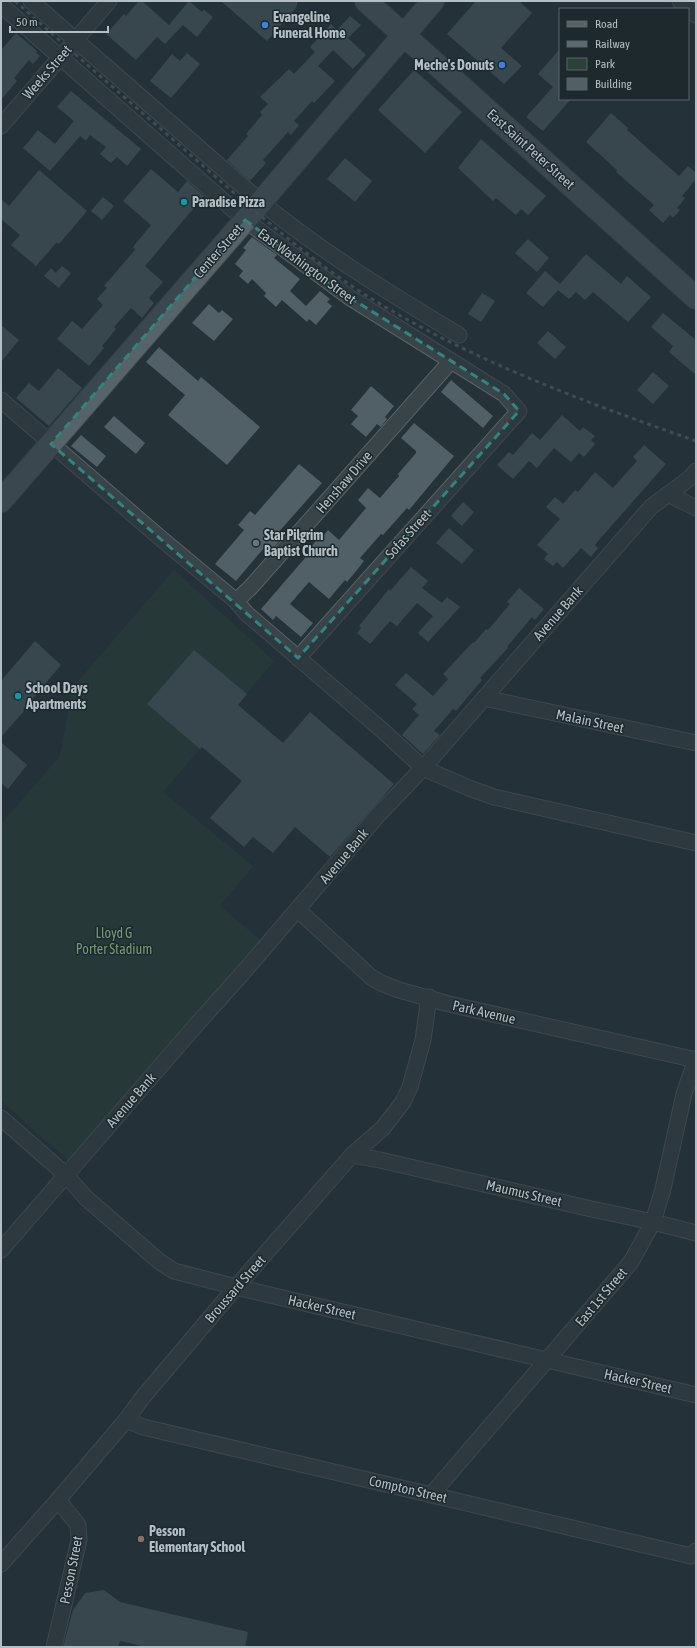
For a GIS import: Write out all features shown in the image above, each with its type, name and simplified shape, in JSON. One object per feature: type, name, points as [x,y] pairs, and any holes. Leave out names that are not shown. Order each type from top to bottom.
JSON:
[{"type":"main road","name":"East Saint Peter Street","points":[[366,1],[405,34],[696,298]]},
{"type":"main road","name":"Center Street","points":[[1,501],[261,202],[433,1]]},
{"type":"street","name":"East Washington Street","points":[[31,1],[261,202],[298,232],[368,280],[459,335]]},
{"type":"street","name":"Weeks Street","points":[[1,126],[110,1]]},
{"type":"street","points":[[680,1],[688,8]]},
{"type":"street","name":"East Washington Street","points":[[1,5],[245,220],[349,297],[504,394],[520,411]]},
{"type":"street","name":"Henshaw Drive","points":[[236,601],[250,588],[451,361]]},
{"type":"street","points":[[1,400],[236,601],[246,613],[382,730],[423,768],[494,797],[696,843]]},
{"type":"street","name":"Sofas Street","points":[[298,658],[520,411]]},
{"type":"street","name":"Avenue Bank","points":[[1,1250],[298,910],[379,814],[423,768],[651,507],[690,478],[696,471]]},
{"type":"street","points":[[668,494],[696,508]]},
{"type":"street","name":"Malain Street","points":[[484,698],[696,744]]},
{"type":"street","name":"Park Avenue","points":[[298,910],[371,977],[381,983],[399,990],[429,997],[449,1004],[696,1060]]},
{"type":"street","name":"Broussard Street","points":[[1,1564],[126,1420],[143,1397],[236,1287],[352,1155],[383,1128],[404,1102],[410,1087],[423,1040],[429,997]]},
{"type":"street","name":"East 1st Street","points":[[431,1495],[631,1262],[653,1222],[663,1189],[684,1094],[696,1060]]},
{"type":"street","name":"Hacker Street","points":[[1,1118],[66,1175],[86,1198],[160,1262],[174,1271],[236,1287],[696,1395]]},
{"type":"street","name":"Maumus Street","points":[[352,1155],[380,1160],[696,1233]]},
{"type":"street","name":"Compton Street","points":[[126,1420],[143,1427],[431,1495],[694,1553]]},
{"type":"street","name":"Pesson Street","points":[[54,1647],[79,1540],[78,1525],[58,1500]]},
{"type":"highlighted area","points":[[245,220],[349,297],[504,394],[519,411],[298,658],[51,444]]},
{"type":"green space","name":"Lloyd G Porter Stadium","points":[[174,570],[274,661],[163,792],[253,866],[220,906],[264,943],[69,1161],[1,1101],[1,824],[60,756],[72,688]]},
{"type":"building","points":[[139,1],[142,1],[169,25],[189,1],[202,12],[204,10],[213,17],[197,37],[183,25],[165,44],[157,37],[136,60],[106,34],[124,14],[126,16]]},
{"type":"building","name":"Evangeline Funeral Home","points":[[221,1],[298,1],[296,8],[267,41]]},
{"type":"building","points":[[476,1],[519,1],[532,13],[501,48],[522,66],[504,84],[447,34]]},
{"type":"building","points":[[350,16],[361,25],[348,38],[366,55],[353,69],[333,50],[318,66],[335,81],[314,103],[312,101],[294,121],[299,125],[291,135],[288,132],[263,160],[266,163],[250,181],[227,160],[248,136],[246,134],[262,115],[260,112],[268,104],[260,97],[289,69],[294,74],[315,52],[310,47],[331,24],[337,30]]},
{"type":"building","points":[[16,33],[37,51],[36,53],[40,56],[33,64],[29,60],[14,78],[17,81],[1,100],[1,50]]},
{"type":"building","points":[[559,50],[559,100],[570,100],[543,131],[526,117],[553,87],[538,74]]},
{"type":"building","points":[[187,53],[200,64],[171,98],[150,81],[172,54],[180,61]]},
{"type":"building","points":[[414,70],[462,112],[425,153],[378,110]]},
{"type":"building","points":[[71,91],[141,149],[127,166],[117,157],[111,163],[100,154],[106,147],[90,135],[86,141],[80,136],[50,171],[23,148],[38,130],[55,144],[74,121],[57,107]]},
{"type":"building","points":[[611,113],[628,128],[627,130],[679,176],[688,166],[696,173],[696,179],[682,196],[685,198],[677,208],[680,210],[673,218],[670,215],[663,223],[649,210],[654,205],[616,172],[617,170],[586,142]]},
{"type":"building","points":[[481,139],[546,196],[528,215],[521,209],[516,215],[496,198],[493,201],[458,168]]},
{"type":"building","points":[[345,158],[372,181],[355,202],[327,179]]},
{"type":"building","points":[[151,169],[178,192],[187,181],[204,196],[145,266],[163,282],[149,298],[154,303],[142,318],[131,308],[114,327],[116,329],[102,346],[104,348],[89,366],[57,339],[72,321],[82,329],[103,305],[97,299],[107,288],[104,286],[135,250],[133,247],[151,225],[123,201]]},
{"type":"building","points":[[39,170],[87,211],[59,244],[57,242],[36,266],[11,245],[20,235],[1,219],[1,199],[9,206]]},
{"type":"building","points":[[103,197],[114,206],[102,220],[91,211]]},
{"type":"building","points":[[252,237],[277,255],[274,258],[300,279],[290,291],[306,306],[320,291],[330,299],[327,302],[332,306],[316,325],[309,319],[307,322],[282,300],[276,307],[264,296],[266,293],[252,279],[248,284],[239,276],[243,271],[235,264],[246,250],[243,248]]},
{"type":"building","points":[[528,239],[549,258],[537,272],[515,253]]},
{"type":"building","points":[[586,254],[621,284],[627,276],[651,297],[628,322],[593,292],[585,300],[576,292],[569,299],[558,290],[543,307],[526,293],[545,271],[560,284]]},
{"type":"building","points":[[62,266],[71,273],[59,288],[44,276],[51,268],[56,273]]},
{"type":"building","points":[[482,293],[495,301],[481,322],[468,314]]},
{"type":"building","points":[[209,304],[219,313],[222,310],[233,319],[214,341],[192,323]]},
{"type":"building","points":[[663,313],[696,340],[696,375],[669,352],[673,346],[651,327]]},
{"type":"building","points":[[1,325],[19,340],[1,362]]},
{"type":"building","points":[[548,331],[566,347],[555,359],[537,343]]},
{"type":"building","points":[[159,347],[198,381],[201,377],[260,427],[227,465],[168,415],[185,395],[146,362]]},
{"type":"building","points":[[58,368],[82,388],[49,426],[16,398],[29,383],[39,391]]},
{"type":"building","points":[[653,372],[669,386],[653,404],[637,390]]},
{"type":"building","points":[[451,380],[493,416],[483,428],[441,392]]},
{"type":"building","points":[[371,386],[394,406],[385,417],[387,419],[381,427],[377,424],[366,437],[351,424],[358,416],[351,410]]},
{"type":"building","points":[[562,415],[580,431],[583,427],[595,436],[591,440],[595,444],[584,457],[579,453],[571,462],[554,448],[537,468],[529,461],[513,479],[497,465],[509,452],[513,455],[532,433],[540,440]]},
{"type":"building","points":[[114,416],[145,443],[136,454],[104,427]]},
{"type":"building","points":[[414,423],[454,456],[409,510],[407,508],[360,558],[364,561],[347,582],[345,580],[329,599],[309,582],[290,604],[313,623],[301,637],[276,616],[273,620],[261,609],[311,551],[309,549],[319,537],[321,539],[328,530],[339,540],[366,508],[358,500],[368,488],[380,498],[416,453],[416,451],[401,438]]},
{"type":"building","points":[[81,435],[106,456],[97,467],[71,446]]},
{"type":"building","points":[[644,445],[666,464],[599,540],[595,545],[598,548],[591,557],[581,548],[563,568],[557,562],[553,566],[544,559],[548,554],[537,545],[560,519],[546,507],[555,497],[563,504],[575,490],[578,492],[595,472],[613,488],[637,461],[633,457]]},
{"type":"building","points":[[299,464],[322,483],[277,534],[282,538],[270,552],[264,548],[236,581],[215,564],[244,530],[238,525],[250,511],[255,515]]},
{"type":"building","points":[[463,502],[474,512],[462,526],[451,516]]},
{"type":"building","points":[[449,528],[474,550],[462,564],[436,543]]},
{"type":"building","points":[[411,567],[428,581],[422,588],[442,603],[447,597],[460,607],[428,642],[418,633],[433,616],[417,603],[397,626],[390,621],[370,644],[357,633],[361,628],[359,626],[389,589],[390,591]]},
{"type":"building","points":[[519,588],[544,609],[535,620],[532,617],[507,647],[508,648],[480,678],[482,680],[456,711],[453,709],[434,731],[440,735],[423,754],[402,735],[419,715],[412,709],[417,704],[395,685],[406,673],[433,696],[448,679],[443,674],[486,629],[488,630],[510,604],[507,602]]},
{"type":"building","name":"School Days Apartments","points":[[35,641],[61,665],[1,737],[1,681]]},
{"type":"building","points":[[194,650],[247,694],[238,705],[283,743],[310,712],[394,784],[330,857],[295,827],[273,853],[253,837],[244,847],[210,818],[242,781],[202,747],[200,749],[147,704]]},
{"type":"building","name":"School Days Apartments","points":[[1,742],[27,765],[8,789],[1,783]]},
{"type":"building","points":[[104,1590],[120,1602],[248,1632],[245,1647],[146,1647],[120,1641],[118,1647],[63,1647],[73,1610],[85,1593]]},
{"type":"railway","points":[[15,1],[263,218],[327,269],[372,299],[450,342],[530,379],[696,441]]},
{"type":"place","name":"Evangeline Funeral Home","points":[[265,25]]},
{"type":"place","name":"Meche's Donuts","points":[[502,65]]},
{"type":"place","name":"Paradise Pizza","points":[[184,202]]},
{"type":"place","name":"Star Pilgrim Baptist Church","points":[[256,543]]},
{"type":"place","name":"School Days Apartments","points":[[18,696]]},
{"type":"place","name":"Pesson Elementary School","points":[[141,1539]]}]
